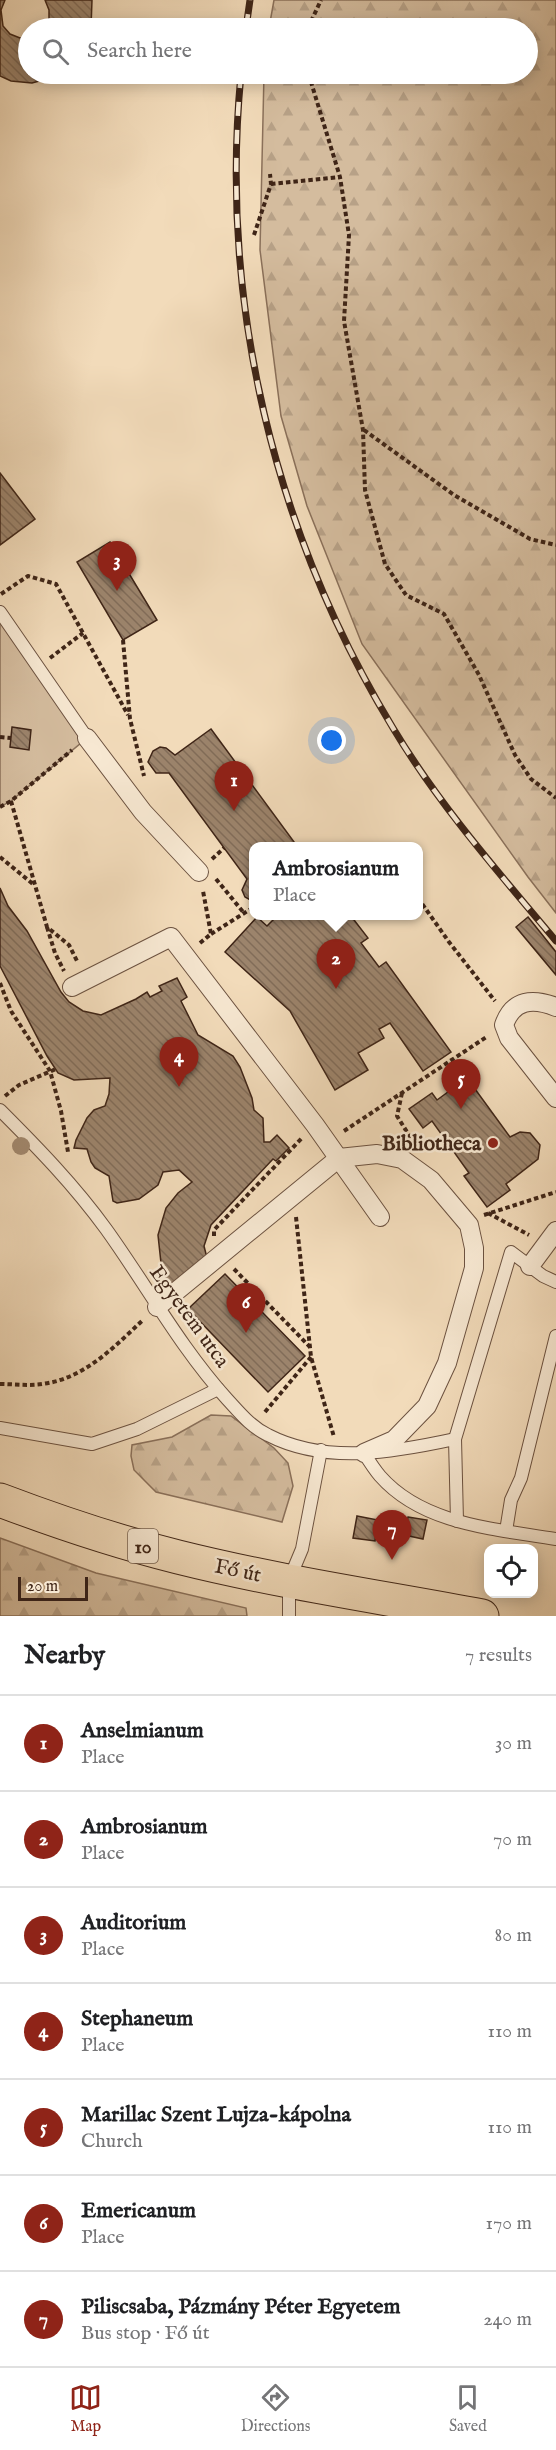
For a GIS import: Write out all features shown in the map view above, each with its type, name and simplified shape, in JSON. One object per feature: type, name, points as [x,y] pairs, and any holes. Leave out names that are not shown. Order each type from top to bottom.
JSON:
[{"type":"main road","name":"Fő út","points":[[0,1500],[48,1518],[176,1557],[289,1580],[359,1600],[482,1616]]},
{"type":"street","points":[[87,738],[143,812],[202,869]]},
{"type":"street","points":[[77,985],[171,937],[339,1158],[380,1217]]},
{"type":"street","points":[[556,1007],[542,1002],[527,1002],[513,1008],[505,1020],[509,1038],[556,1098]]},
{"type":"street","points":[[157,1307],[339,1158],[377,1154],[402,1159],[432,1180],[469,1225],[474,1248],[474,1268],[447,1363],[427,1406],[394,1440],[364,1453]]},
{"type":"street","points":[[530,1266],[551,1237]]},
{"type":"lane","points":[[0,612],[87,738]]},
{"type":"lane","name":"Egyetem utca","points":[[0,1110],[57,1166],[106,1229],[176,1336],[252,1427],[292,1445],[338,1454],[411,1449],[455,1439]]},
{"type":"lane","points":[[457,1521],[455,1439],[511,1252],[543,1276],[556,1282]]},
{"type":"lane","points":[[506,1531],[511,1500],[521,1478],[556,1336]]},
{"type":"lane","points":[[0,1428],[92,1444],[137,1429],[218,1389]]},
{"type":"lane","points":[[289,1616],[289,1580],[302,1549],[321,1450]]},
{"type":"lane","points":[[364,1453],[381,1477],[404,1497],[430,1512],[457,1521],[556,1539]]},
{"type":"path","points":[[313,18],[321,0]]},
{"type":"path","points":[[312,84],[340,177],[349,235],[344,321],[363,430],[365,490],[385,564],[406,595],[444,614],[479,675],[515,755],[531,779],[556,798]]},
{"type":"path","points":[[254,235],[271,184],[270,174]]},
{"type":"path","points":[[271,184],[340,177]]},
{"type":"path","points":[[363,430],[454,495],[530,539],[556,545]]},
{"type":"path","points":[[0,595],[28,576],[56,584],[129,718]]},
{"type":"path","points":[[38,667],[83,633]]},
{"type":"path","points":[[123,640],[129,718],[145,781]]},
{"type":"path","points":[[0,737],[11,738]]},
{"type":"path","points":[[0,807],[87,738]]},
{"type":"path","points":[[10,801],[55,953],[77,985]]},
{"type":"path","points":[[202,869],[224,848]]},
{"type":"path","points":[[0,856],[34,884]]},
{"type":"path","points":[[202,869],[244,913]]},
{"type":"path","points":[[202,869],[211,934]]},
{"type":"path","points":[[327,1142],[402,1093],[505,1020],[423,905]]},
{"type":"path","points":[[185,955],[211,934],[249,910]]},
{"type":"path","points":[[47,927],[69,945],[80,967],[77,985]]},
{"type":"path","points":[[0,983],[11,1011],[50,1071],[61,1111],[68,1152],[57,1166]]},
{"type":"path","points":[[0,1100],[19,1085],[56,1069]]},
{"type":"path","points":[[402,1093],[397,1116],[414,1142]]},
{"type":"path","points":[[469,1225],[487,1213],[556,1192]]},
{"type":"path","points":[[293,1196],[311,1357],[338,1454]]},
{"type":"path","points":[[487,1213],[551,1237]]},
{"type":"path","points":[[0,1384],[43,1384],[75,1375],[107,1354],[157,1307]]},
{"type":"path","points":[[252,1427],[311,1357]]},
{"type":"green space","points":[[274,0],[556,0],[556,913],[362,644],[307,506],[281,416],[260,250],[264,84],[538,84],[538,18],[271,18]]},
{"type":"green space","points":[[0,612],[87,738],[11,801],[0,807]]},
{"type":"green space","points":[[211,1415],[231,1416],[274,1448],[288,1463],[293,1486],[282,1522],[156,1492],[134,1470],[131,1456],[132,1445],[172,1437]]},
{"type":"green space","points":[[0,1538],[96,1573],[246,1608],[247,1616],[0,1616]]},
{"type":"building","points":[[0,0],[5,0],[1,10],[3,26],[10,34],[18,37],[18,82],[0,76]]},
{"type":"building","points":[[45,0],[92,0],[91,18],[49,18]]},
{"type":"building","points":[[0,473],[35,519],[0,545]]},
{"type":"building","points":[[110,542],[157,620],[123,640],[77,562]]},
{"type":"building","points":[[12,727],[31,730],[29,750],[10,747]]},
{"type":"building","points":[[211,729],[294,842],[249,842],[249,899],[245,897],[242,890],[247,879],[169,773],[156,773],[148,762],[153,751],[160,747],[166,748],[175,755]]},
{"type":"building","points":[[0,888],[8,906],[27,931],[61,992],[69,1002],[83,1011],[101,1015],[147,992],[150,997],[162,991],[159,986],[177,978],[187,997],[181,1001],[198,1035],[233,1056],[240,1067],[252,1098],[254,1110],[263,1118],[264,1142],[270,1142],[277,1135],[289,1148],[276,1161],[273,1159],[211,1225],[204,1246],[207,1258],[173,1288],[165,1277],[161,1263],[158,1235],[166,1208],[178,1193],[192,1182],[179,1170],[163,1172],[158,1185],[139,1199],[117,1203],[113,1201],[109,1176],[95,1168],[87,1149],[74,1148],[87,1118],[94,1110],[105,1106],[109,1094],[110,1078],[74,1080],[58,1073],[47,1056],[0,966]]},
{"type":"building","points":[[528,917],[556,952],[556,975],[516,927]]},
{"type":"building","points":[[254,920],[260,920],[267,926],[273,920],[354,920],[368,938],[361,943],[379,967],[386,962],[451,1052],[423,1071],[390,1023],[379,1029],[384,1038],[358,1053],[368,1070],[335,1090],[290,1011],[225,952]]},
{"type":"building","name":"Bibliotheca","points":[[467,1078],[510,1137],[520,1132],[530,1133],[540,1145],[538,1159],[506,1184],[510,1190],[487,1207],[464,1176],[469,1173],[432,1121],[423,1128],[409,1109],[432,1093],[437,1100]]},
{"type":"building","points":[[225,1274],[305,1356],[268,1392],[188,1309]]},
{"type":"building","points":[[357,1516],[378,1520],[375,1541],[353,1538]]},
{"type":"building","points":[[408,1517],[427,1520],[423,1539],[404,1535]]},
{"type":"railway","points":[[247,18],[250,0]]},
{"type":"railway","points":[[240,84],[236,160],[239,245],[248,330],[264,413],[287,495],[316,575],[351,653],[411,756],[450,811],[556,941]]},
{"type":"place","name":"Auditorium","points":[[117,591]]},
{"type":"place","name":"Anselmianum","points":[[234,811]]},
{"type":"place","name":"Ambrosianum","points":[[336,989]]},
{"type":"place","name":"Stephaneum","points":[[179,1087]]},
{"type":"place","name":"Marillac Szent Lujza-kápolna","points":[[461,1109]]},
{"type":"place","name":"Bibliotheca","points":[[493,1143]]},
{"type":"place","name":"Emericanum","points":[[246,1333]]},
{"type":"place","name":"Piliscsaba, Pázmány Péter Egyetem","points":[[392,1560]]}]
